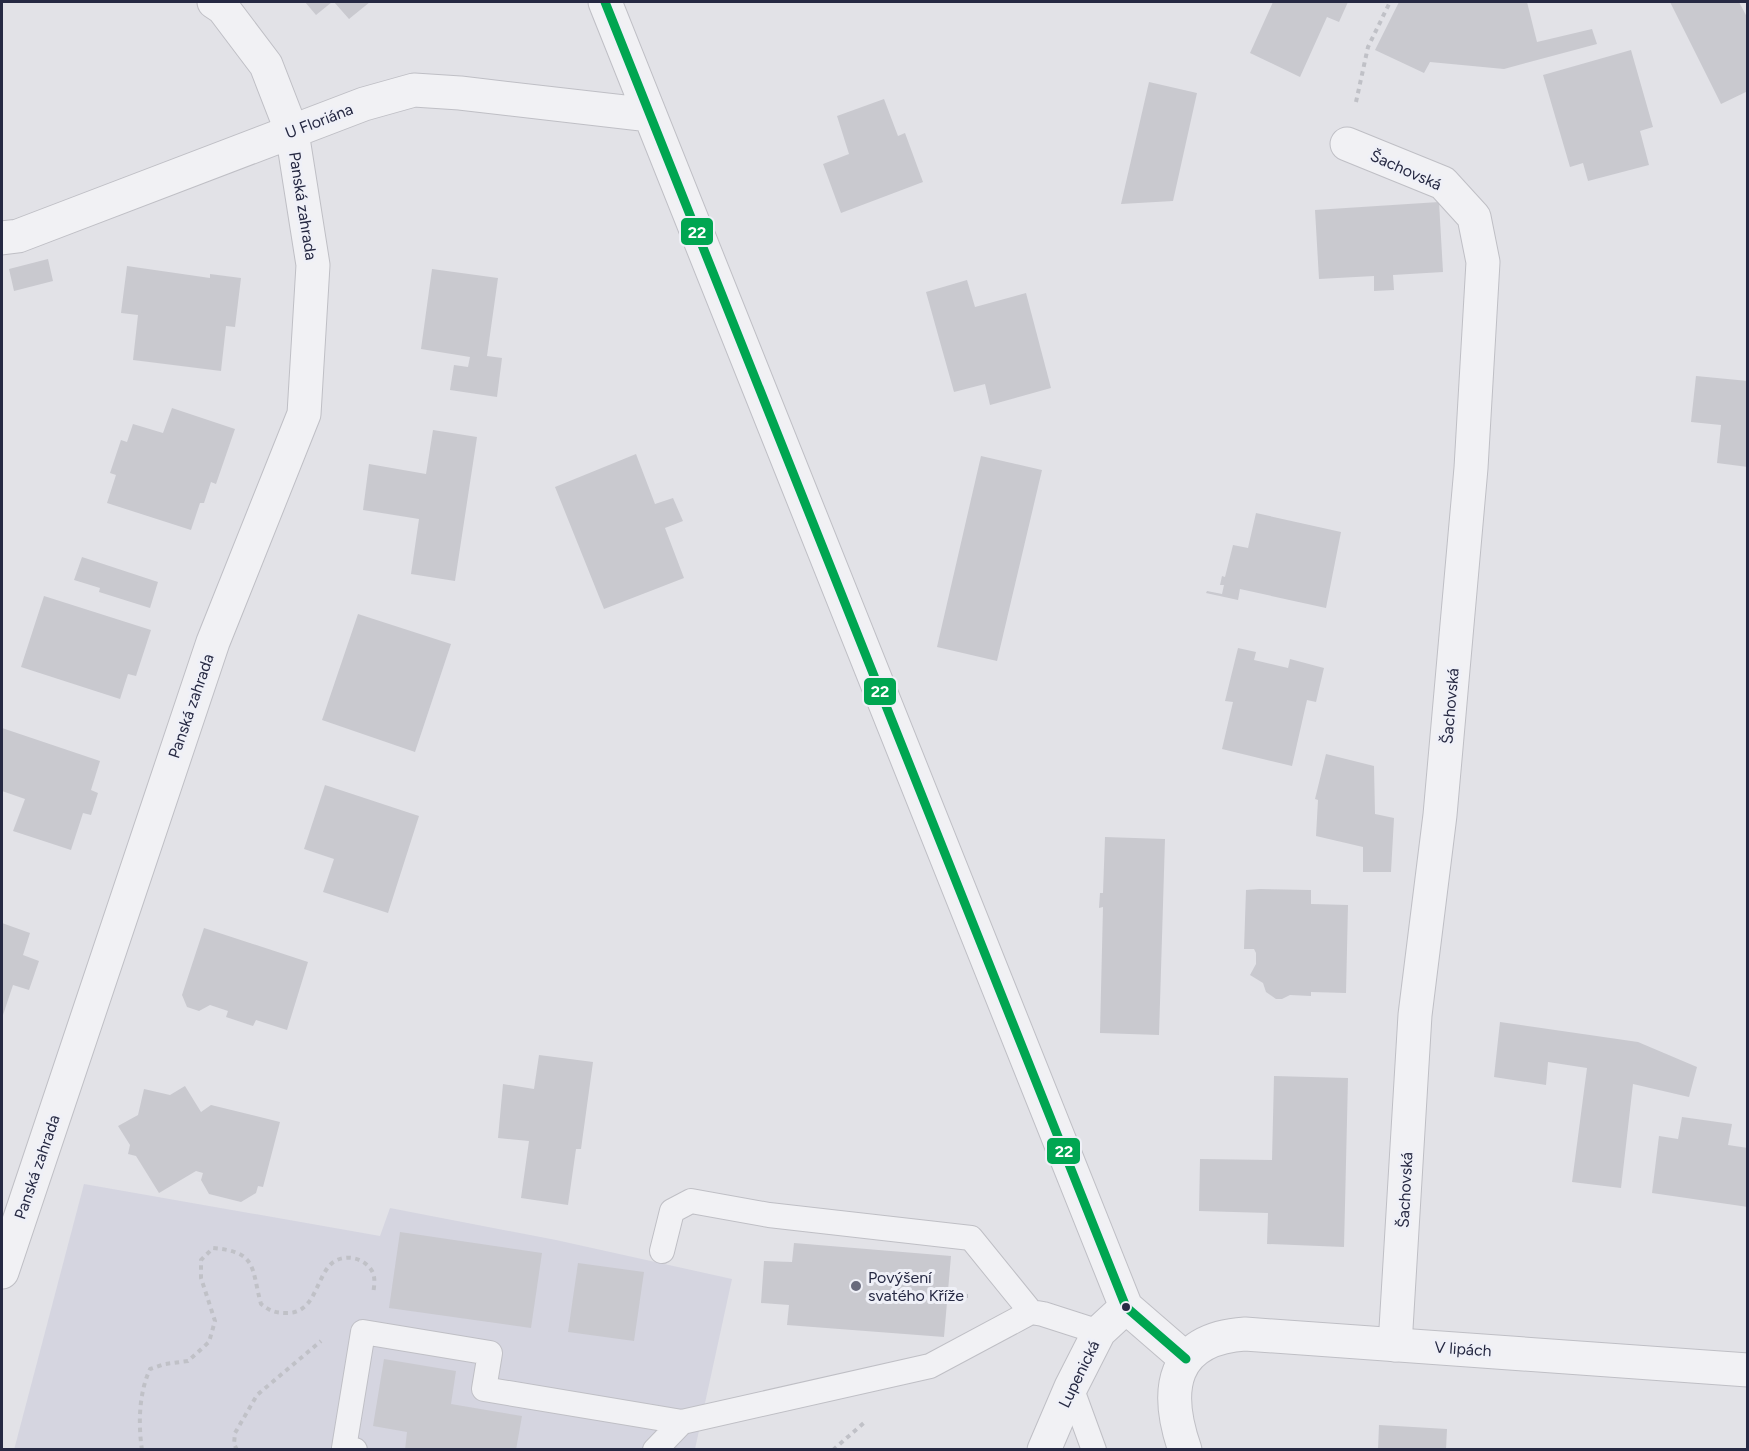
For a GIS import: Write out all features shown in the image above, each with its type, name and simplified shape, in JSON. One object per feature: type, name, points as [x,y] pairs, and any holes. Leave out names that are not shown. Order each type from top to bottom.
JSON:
[{"type":"street","name":"Panská zahrada","points":[[2,1272],[213,642],[304,414],[313,265],[292,132],[266,66],[223,8],[214,2]]},
{"type":"street","points":[[605,2],[1126,1307],[1186,1359],[1177,1375],[1174,1389],[1175,1409],[1185,1449]]},
{"type":"street","name":"U Floriána","points":[[2,238],[18,236],[364,104],[414,90],[460,93],[650,115]]},
{"type":"street","name":"Šachovská","points":[[1347,144],[1443,183],[1474,217],[1483,262],[1471,468],[1446,746],[1437,844],[1415,1015],[1395,1345]]},
{"type":"street","name":"Lupenická","points":[[1044,1449],[1071,1387],[1099,1332],[1126,1307]]},
{"type":"street","name":"V lipách","points":[[1186,1359],[1207,1343],[1227,1335],[1245,1334],[1748,1370]]},
{"type":"lane","points":[[662,1251],[672,1211],[691,1201],[769,1215],[971,1238],[1031,1312]]},
{"type":"lane","points":[[355,1449],[344,1448],[363,1332],[490,1353],[484,1389],[682,1422],[930,1366],[1031,1312],[1099,1332]]},
{"type":"lane","points":[[1071,1387],[1094,1449]]},
{"type":"lane","points":[[655,1449],[682,1422]]},
{"type":"path","points":[[1347,144],[1368,47],[1390,2]]},
{"type":"path","points":[[142,1449],[139,1431],[143,1384],[150,1369],[188,1361],[209,1342],[215,1321],[201,1278],[201,1260],[213,1248],[229,1249],[244,1254],[253,1268],[261,1304],[274,1313],[294,1313],[309,1304],[331,1264],[342,1258],[358,1259],[372,1270],[375,1284],[373,1294],[367,1300]]},
{"type":"path","points":[[237,1449],[234,1444],[235,1433],[257,1395],[326,1336]]},
{"type":"shaded area","points":[[84,1184],[380,1236],[390,1208],[556,1240],[732,1279],[695,1449],[14,1450]]},
{"type":"building","points":[[305,2],[332,2],[316,15]]},
{"type":"building","points":[[334,2],[370,2],[349,19]]},
{"type":"building","points":[[1273,2],[1348,2],[1339,22],[1327,17],[1300,77],[1250,53]]},
{"type":"building","points":[[1399,2],[1527,2],[1537,42],[1592,29],[1597,44],[1504,69],[1430,62],[1424,73],[1375,50]]},
{"type":"building","points":[[1670,2],[1739,2],[1748,19],[1748,91],[1721,104]]},
{"type":"building","points":[[1631,50],[1653,127],[1640,131],[1649,165],[1588,181],[1583,163],[1570,167],[1543,75]]},
{"type":"building","points":[[1149,82],[1197,93],[1173,201],[1121,204]]},
{"type":"building","points":[[884,99],[898,136],[905,133],[923,182],[841,213],[823,164],[849,154],[837,116]]},
{"type":"building","points":[[1439,202],[1443,272],[1393,275],[1394,290],[1374,291],[1374,276],[1319,279],[1315,210]]},
{"type":"building","points":[[48,259],[53,281],[14,291],[9,269]]},
{"type":"building","points":[[127,266],[210,278],[210,274],[241,278],[235,327],[226,326],[221,371],[133,360],[138,315],[121,313]]},
{"type":"building","points":[[432,269],[498,278],[487,356],[502,358],[497,397],[450,390],[454,365],[468,367],[470,357],[421,349]]},
{"type":"building","points":[[967,280],[975,307],[1026,293],[1051,388],[990,405],[985,384],[954,392],[926,292]]},
{"type":"building","points":[[1696,376],[1748,381],[1748,467],[1717,463],[1721,425],[1691,422]]},
{"type":"building","points":[[172,408],[235,429],[216,484],[211,482],[204,503],[200,503],[191,530],[107,503],[116,475],[110,473],[121,440],[127,442],[133,424],[163,433]]},
{"type":"building","points":[[433,430],[477,437],[455,581],[411,574],[419,519],[363,510],[369,464],[426,474]]},
{"type":"building","points":[[636,454],[655,504],[673,498],[683,521],[665,528],[684,578],[604,609],[555,487]]},
{"type":"building","points":[[981,456],[1042,470],[997,661],[937,647]]},
{"type":"building","points":[[1256,513],[1341,532],[1326,608],[1240,589],[1238,600],[1206,593],[1207,591],[1222,594],[1224,585],[1220,585],[1222,576],[1225,577],[1233,545],[1248,548]]},
{"type":"building","points":[[82,557],[158,582],[150,608],[99,592],[100,588],[74,580]]},
{"type":"building","points":[[44,596],[151,630],[136,676],[128,674],[120,699],[21,667]]},
{"type":"building","points":[[358,614],[451,644],[415,752],[322,720]]},
{"type":"building","points":[[1238,648],[1256,652],[1254,660],[1288,668],[1290,659],[1324,668],[1316,702],[1307,700],[1292,766],[1222,749],[1233,702],[1225,701]]},
{"type":"building","points":[[2,728],[100,761],[91,790],[98,793],[91,815],[83,813],[71,850],[13,831],[25,799],[2,791]]},
{"type":"building","points":[[1326,754],[1374,766],[1375,814],[1394,818],[1391,872],[1363,872],[1363,847],[1316,836],[1318,800],[1315,799]]},
{"type":"building","points":[[325,785],[419,816],[388,913],[323,892],[334,859],[304,849]]},
{"type":"building","points":[[1105,837],[1165,839],[1159,1035],[1100,1033],[1103,907],[1099,908],[1100,893],[1103,893]]},
{"type":"building","points":[[1246,890],[1311,890],[1311,904],[1348,905],[1346,993],[1311,992],[1311,996],[1290,995],[1276,999],[1266,992],[1263,983],[1250,975],[1256,964],[1256,953],[1254,949],[1244,949]]},
{"type":"building","points":[[2,923],[30,933],[23,955],[39,961],[29,990],[13,985],[2,1018]]},
{"type":"building","points":[[204,928],[308,962],[287,1030],[256,1020],[253,1026],[226,1017],[228,1011],[210,1005],[199,1011],[187,1007],[182,995]]},
{"type":"building","points":[[1500,1022],[1638,1042],[1697,1067],[1689,1097],[1633,1084],[1621,1188],[1572,1182],[1587,1068],[1548,1062],[1546,1085],[1494,1077]]},
{"type":"building","points":[[539,1055],[593,1062],[581,1149],[576,1149],[568,1205],[521,1198],[529,1141],[498,1138],[503,1084],[534,1089]]},
{"type":"building","points":[[1274,1076],[1348,1078],[1344,1247],[1267,1244],[1268,1213],[1199,1211],[1200,1159],[1272,1160]]},
{"type":"building","points":[[185,1086],[201,1112],[211,1105],[280,1122],[263,1187],[258,1186],[256,1193],[241,1202],[209,1194],[201,1180],[203,1173],[196,1171],[159,1193],[136,1156],[128,1154],[130,1145],[118,1126],[138,1115],[144,1089],[170,1095]]},
{"type":"building","points":[[1682,1117],[1732,1124],[1728,1145],[1748,1148],[1748,1207],[1652,1193],[1659,1136],[1678,1139]]},
{"type":"building","points":[[400,1232],[542,1253],[531,1328],[389,1308]]},
{"type":"building","name":"Povýšení svatého Kříže","points":[[794,1243],[951,1256],[944,1337],[787,1325],[789,1305],[761,1303],[764,1261],[792,1262]]},
{"type":"building","points":[[578,1263],[644,1272],[634,1341],[568,1332]]},
{"type":"building","points":[[384,1359],[456,1371],[451,1404],[522,1416],[516,1450],[405,1450],[407,1432],[373,1426]]},
{"type":"building","points":[[1379,1425],[1447,1429],[1446,1450],[1378,1450]]},
{"type":"transit line","name":"22","points":[[605,2],[1126,1307],[1186,1359]]},
{"type":"place","name":"Povýšení svatého Kříže","points":[[856,1286]]}]
